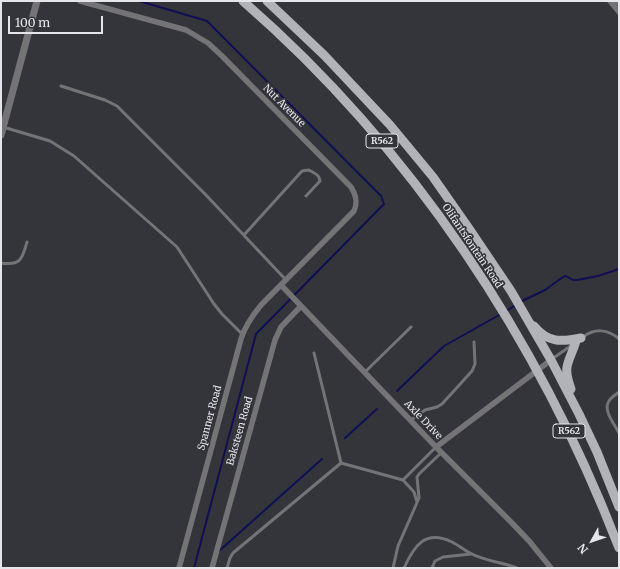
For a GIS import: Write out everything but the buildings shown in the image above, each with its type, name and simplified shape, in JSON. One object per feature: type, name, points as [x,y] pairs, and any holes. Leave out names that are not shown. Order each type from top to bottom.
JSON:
[{"type":"main road","name":"Olifantsfontein Road","points":[[243,1],[292,46],[328,82],[376,135],[418,186],[464,250],[508,320],[556,405],[594,486],[619,548]]},
{"type":"main road","name":"Olifantsfontein Road","points":[[267,1],[324,55],[390,126],[433,177],[470,230],[511,291],[551,360],[579,414],[619,507]]},
{"type":"main road","points":[[523,312],[539,331],[550,339],[563,341],[579,340]]},
{"type":"main road","points":[[579,340],[568,361],[566,372],[566,377],[579,414]]},
{"type":"street","points":[[1,135],[37,1]]},
{"type":"street","name":"Nut Avenue","points":[[80,1],[186,30],[208,43],[351,187],[357,205],[354,211],[281,285]]},
{"type":"street","points":[[610,1],[619,12]]},
{"type":"street","name":"Spanner Road","points":[[179,568],[243,334],[251,316],[281,285]]},
{"type":"street","name":"Axle Drive","points":[[281,285],[436,447],[530,542],[551,568]]},
{"type":"street","name":"Baksteen Road","points":[[212,568],[275,340],[281,327],[301,306]]},
{"type":"street","points":[[436,447],[551,360]]},
{"type":"lane","points":[[61,86],[105,100],[117,106],[244,235],[286,280]]},
{"type":"lane","points":[[2,127],[50,141],[74,156],[177,247],[214,304],[243,334]]},
{"type":"lane","points":[[244,235],[302,172],[309,170],[317,174],[320,181],[306,196]]},
{"type":"lane","points":[[1,263],[11,264],[20,260],[27,242]]},
{"type":"lane","points":[[365,372],[411,327]]},
{"type":"lane","points":[[551,360],[592,332],[600,330],[612,333],[619,339]]},
{"type":"lane","points":[[411,420],[425,410],[442,404],[472,371],[475,364],[474,342]]},
{"type":"lane","points":[[314,353],[341,463]]},
{"type":"lane","points":[[619,392],[609,401],[607,407],[619,433]]},
{"type":"lane","points":[[613,397],[619,395]]},
{"type":"lane","points":[[403,480],[436,447]]},
{"type":"lane","points":[[393,568],[398,546],[419,498],[417,477],[442,453]]},
{"type":"lane","points":[[341,463],[403,480],[414,492],[417,502]]},
{"type":"lane","points":[[227,568],[230,558],[239,548],[341,463]]},
{"type":"lane","points":[[404,568],[413,550],[425,538],[432,537],[451,541],[471,554],[517,568]]},
{"type":"lane","points":[[432,568],[435,561],[443,557],[471,554]]},
{"type":"waterway","points":[[139,1],[207,21],[381,196],[384,204],[256,334],[194,568]]},
{"type":"waterway","points":[[520,302],[545,290],[563,277],[566,276],[573,280],[577,280],[598,276],[619,269]]},
{"type":"waterway","points":[[506,311],[516,305]]},
{"type":"waterway","points":[[397,391],[444,346],[501,314]]},
{"type":"waterway","points":[[345,438],[377,409]]},
{"type":"waterway","points":[[219,551],[322,459]]}]
